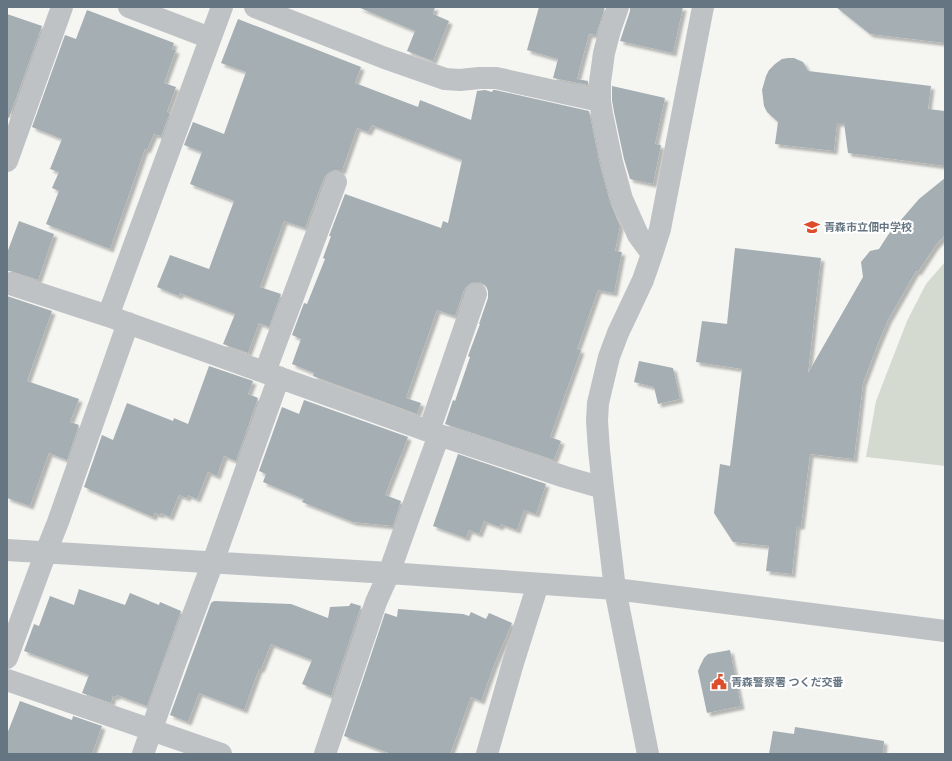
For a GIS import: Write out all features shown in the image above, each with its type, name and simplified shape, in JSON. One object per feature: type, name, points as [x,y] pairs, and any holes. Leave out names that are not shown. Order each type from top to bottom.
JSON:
[{"type":"street","points":[[7,161],[62,7]]},
{"type":"street","points":[[129,7],[210,38]]},
{"type":"street","points":[[7,658],[58,522],[118,320],[210,38],[222,7]]},
{"type":"street","points":[[254,7],[385,58],[445,79],[460,80],[496,78],[600,101]]},
{"type":"street","points":[[618,7],[604,53],[600,82],[600,101],[622,199],[638,235],[652,254]]},
{"type":"street","points":[[648,754],[615,589],[602,488],[597,421],[598,403],[608,357],[643,280],[660,229],[704,7]]},
{"type":"street","points":[[143,754],[213,562],[272,374],[336,182]]},
{"type":"street","points":[[7,283],[272,374],[434,433],[565,478],[602,488]]},
{"type":"street","points":[[325,754],[376,602],[389,573],[409,517],[476,294]]},
{"type":"street","points":[[7,550],[389,573],[615,589],[945,631]]},
{"type":"street","points":[[487,754],[538,584]]},
{"type":"street","points":[[7,680],[221,754]]},
{"type":"shaded area","points":[[945,262],[945,466],[866,457],[876,401],[907,321],[926,284]]},
{"type":"building","points":[[358,7],[435,7],[433,14],[449,21],[433,61],[407,51],[415,31]]},
{"type":"building","points":[[539,7],[605,7],[596,35],[589,34],[577,79],[588,81],[588,85],[553,78],[558,59],[527,50]]},
{"type":"building","points":[[630,7],[683,7],[673,53],[620,41]]},
{"type":"building","points":[[836,7],[945,7],[945,43],[870,34]]},
{"type":"building","points":[[87,10],[174,43],[172,49],[176,50],[164,83],[176,87],[167,112],[170,113],[161,136],[154,134],[147,150],[145,149],[110,249],[46,224],[59,191],[52,188],[59,172],[50,169],[62,139],[32,127],[65,35],[76,39]]},
{"type":"building","points":[[7,14],[42,26],[9,118],[7,117]]},
{"type":"building","points":[[238,19],[361,67],[355,83],[418,107],[420,100],[471,120],[477,91],[485,90],[492,92],[495,90],[589,111],[600,165],[610,202],[620,226],[615,251],[622,252],[614,293],[598,290],[577,349],[581,350],[550,437],[561,441],[554,460],[445,424],[453,400],[455,401],[470,357],[468,356],[488,298],[486,286],[480,282],[474,282],[468,285],[464,290],[455,316],[437,310],[406,398],[421,403],[417,414],[313,376],[314,373],[292,364],[301,339],[292,335],[304,303],[307,304],[325,259],[323,258],[331,236],[329,236],[345,194],[441,228],[443,221],[448,223],[462,160],[372,125],[368,132],[357,128],[342,171],[334,170],[328,173],[324,178],[305,228],[284,221],[260,287],[281,294],[269,327],[259,323],[248,353],[223,344],[235,314],[180,293],[179,296],[157,287],[170,255],[209,269],[234,201],[190,184],[202,152],[184,145],[193,122],[224,134],[246,72],[221,63]]},
{"type":"building","points":[[794,58],[803,62],[808,71],[931,86],[928,109],[945,111],[945,166],[848,153],[844,123],[837,123],[834,151],[775,144],[778,122],[767,112],[764,106],[762,90],[769,70],[782,59]]},
{"type":"building","points":[[612,86],[665,98],[655,144],[661,145],[653,184],[630,179],[614,112]]},
{"type":"building","points":[[945,178],[945,235],[935,246],[918,272],[916,271],[888,320],[877,346],[863,383],[854,459],[810,454],[801,526],[797,526],[792,574],[766,571],[769,546],[733,542],[714,513],[720,464],[730,466],[742,369],[696,362],[702,321],[727,324],[735,248],[821,258],[808,373],[863,277],[861,262],[870,251],[879,249],[888,235],[919,199]]},
{"type":"building","points":[[19,221],[54,234],[38,280],[7,271],[7,253]]},
{"type":"building","points":[[7,296],[52,311],[27,381],[79,399],[70,422],[79,425],[67,460],[49,453],[30,506],[7,498]]},
{"type":"building","points":[[639,361],[673,368],[680,399],[658,404],[654,387],[634,382]]},
{"type":"building","points":[[209,366],[253,381],[248,394],[258,398],[236,461],[224,456],[217,476],[208,472],[197,499],[188,495],[187,498],[179,495],[170,517],[161,513],[160,515],[155,513],[153,517],[84,487],[102,435],[113,440],[127,403],[173,421],[174,418],[188,424]]},
{"type":"building","points":[[304,400],[408,437],[385,495],[401,501],[393,526],[353,522],[302,502],[304,499],[263,482],[266,474],[259,471],[282,407],[299,414]]},
{"type":"building","points":[[458,454],[546,484],[536,514],[524,510],[517,530],[501,524],[500,527],[484,521],[479,534],[469,530],[466,538],[433,526]]},
{"type":"building","points":[[79,589],[125,605],[130,593],[159,605],[160,602],[181,611],[147,706],[117,695],[116,697],[113,696],[111,703],[82,693],[89,675],[24,651],[34,624],[39,626],[50,596],[74,605]]},
{"type":"building","points":[[214,601],[291,604],[328,618],[330,607],[349,606],[351,603],[361,606],[331,696],[302,684],[312,660],[271,644],[261,669],[259,669],[244,710],[199,693],[188,722],[170,715],[211,603]]},
{"type":"building","points":[[398,609],[463,614],[469,616],[471,612],[486,619],[489,613],[512,623],[494,665],[481,701],[471,697],[450,754],[391,754],[344,736],[385,613],[397,617]]},
{"type":"building","name":"青森警察署 つくだ交番","points":[[730,650],[741,706],[707,713],[698,671],[704,658],[708,654]]},
{"type":"building","points":[[20,701],[72,720],[73,716],[102,726],[92,754],[7,754],[7,734]]},
{"type":"building","points":[[795,727],[884,741],[883,754],[769,754],[773,731],[794,734]]},
{"type":"place","name":"青森市立佃中学校","points":[[812,227]]},
{"type":"place","name":"青森警察署 つくだ交番","points":[[719,682]]}]
